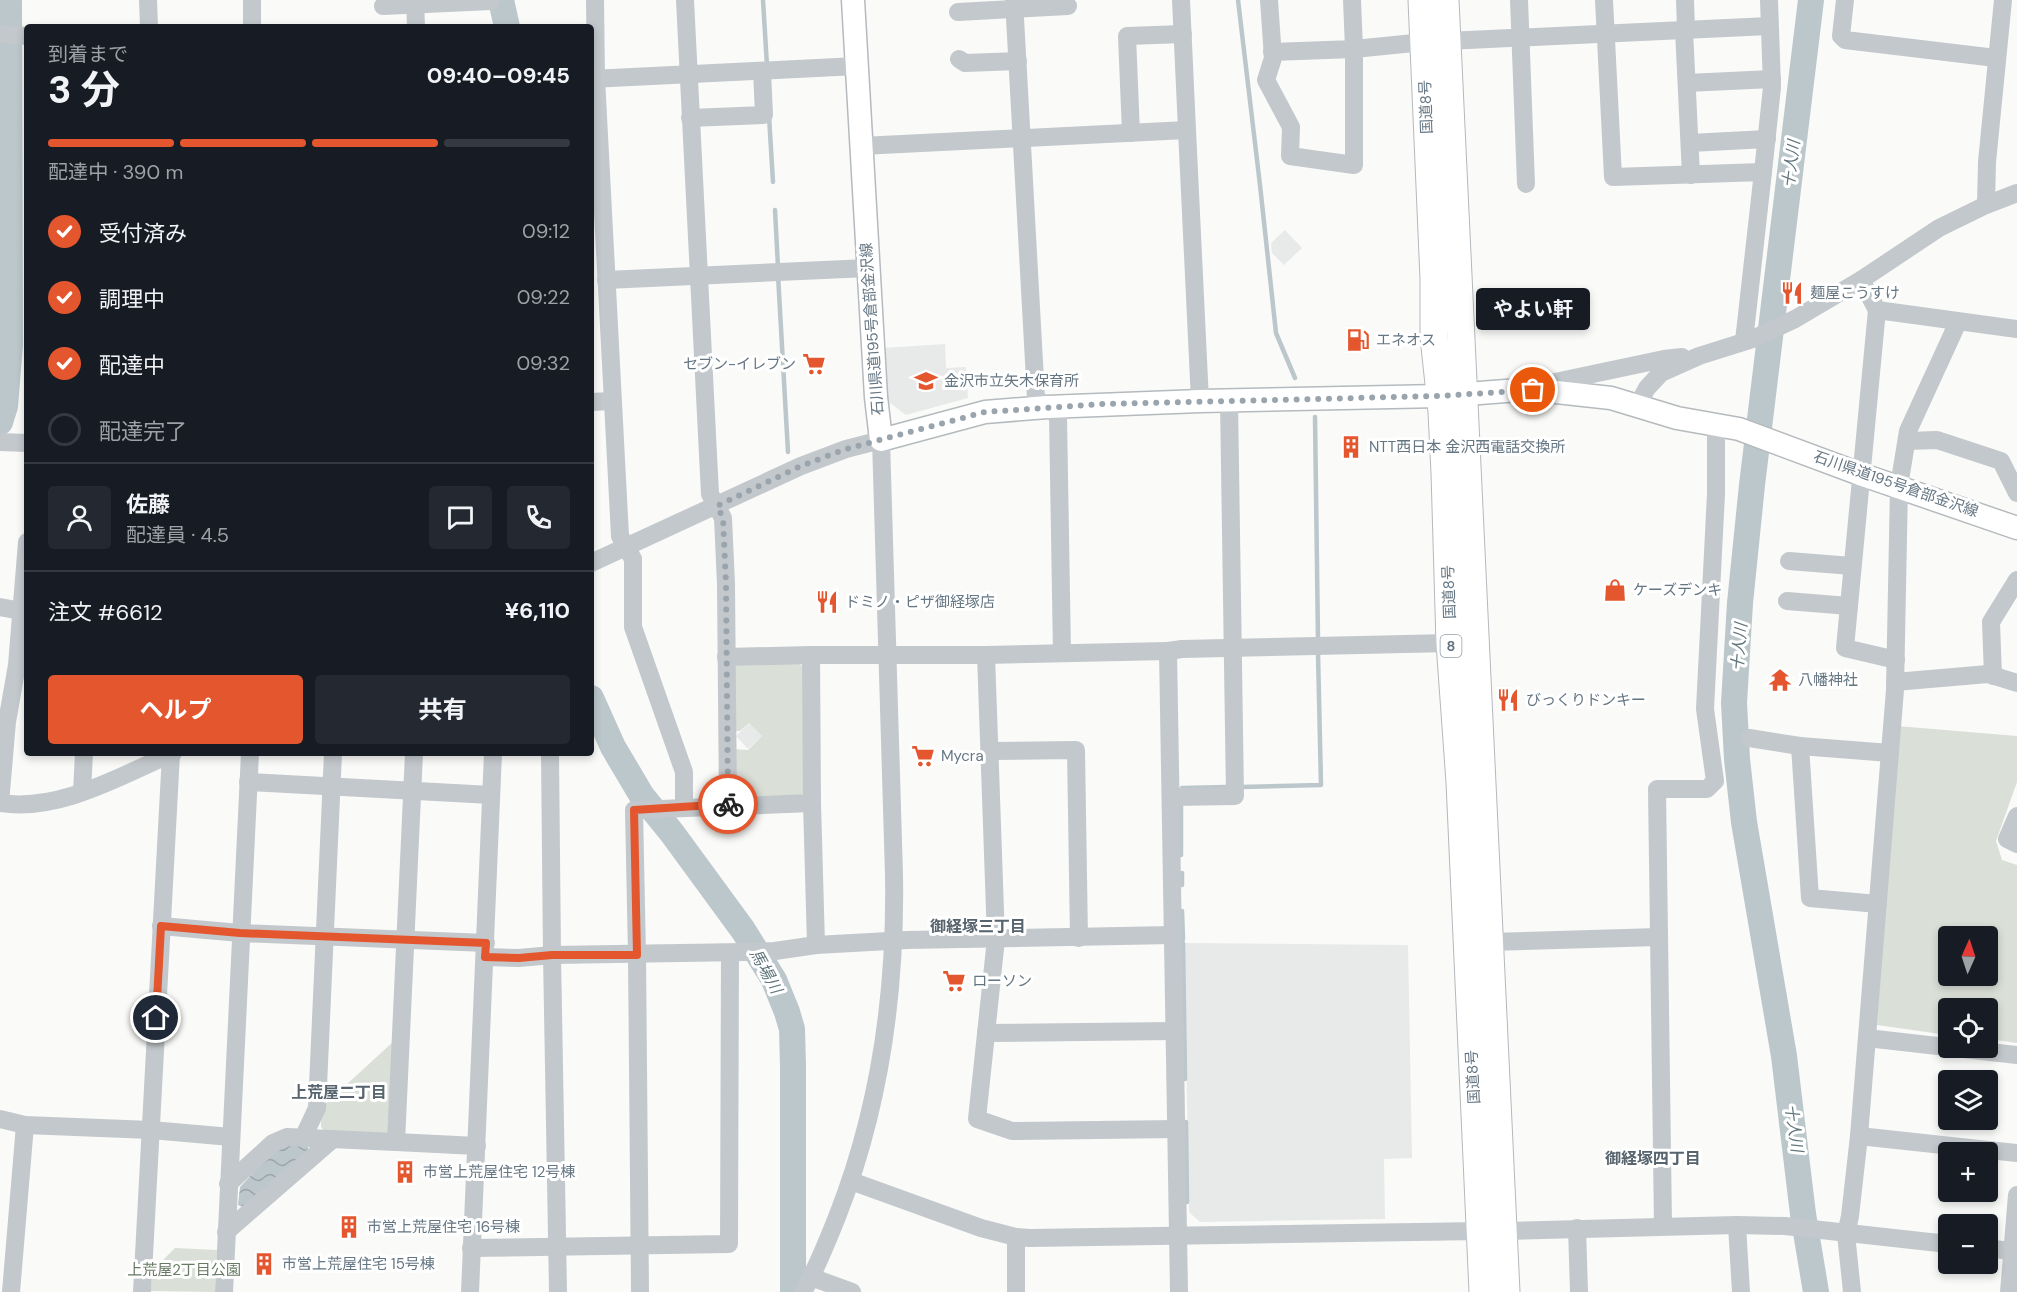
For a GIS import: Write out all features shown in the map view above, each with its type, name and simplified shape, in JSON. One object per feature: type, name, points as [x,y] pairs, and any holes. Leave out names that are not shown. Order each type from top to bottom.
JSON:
[{"type":"highway","name":"国道8号","points":[[1422,0],[1435,42],[1452,395],[1490,942],[1492,1231],[1483,1292]]},
{"type":"highway","name":"国道8号","points":[[1435,42],[1445,0]]},
{"type":"highway","name":"国道8号","points":[[1452,395],[1446,504],[1450,643],[1492,1231],[1506,1292]]},
{"type":"main road","name":"石川県道195号倉部金沢線","points":[[853,0],[876,397],[881,440]]},
{"type":"main road","points":[[881,440],[985,412],[1047,407],[1452,395],[1519,390],[1611,398],[1677,417],[1716,424]]},
{"type":"main road","name":"石川県道195号倉部金沢線","points":[[1716,424],[1774,441],[1860,474],[2017,528]]},
{"type":"street","points":[[148,0],[149,24]]},
{"type":"street","points":[[252,0],[252,24]]},
{"type":"street","points":[[596,0],[594,78],[620,536],[633,559],[633,627],[684,772],[684,807]]},
{"type":"street","points":[[685,0],[710,494],[723,518],[726,584],[728,805]]},
{"type":"street","points":[[1181,0],[1200,401]]},
{"type":"street","points":[[1269,0],[1273,58],[1266,80],[1291,127],[1290,156],[1354,165],[1352,0]]},
{"type":"street","points":[[1519,0],[1526,184]]},
{"type":"street","points":[[1604,0],[1613,177],[1763,172]]},
{"type":"street","points":[[1685,0],[1691,175]]},
{"type":"street","points":[[1748,340],[1772,79],[1769,0]]},
{"type":"street","points":[[1845,0],[1841,36],[1845,40],[1996,58]]},
{"type":"street","points":[[1986,205],[1987,162],[2003,0]]},
{"type":"street","points":[[383,6],[415,2],[491,1]]},
{"type":"street","points":[[415,2],[416,24]]},
{"type":"street","points":[[1015,4],[1036,398],[1058,416],[1062,653]]},
{"type":"street","points":[[958,12],[1015,4],[1068,6]]},
{"type":"street","points":[[1272,52],[1769,26]]},
{"type":"street","points":[[0,34],[24,35]]},
{"type":"street","points":[[1131,132],[1127,36],[1183,34]]},
{"type":"street","points":[[959,59],[965,63],[1018,61]]},
{"type":"street","points":[[594,78],[857,66]]},
{"type":"street","points":[[690,118],[764,114],[765,70]]},
{"type":"street","points":[[1687,83],[1772,79]]},
{"type":"street","points":[[861,146],[1187,130]]},
{"type":"street","points":[[1690,143],[1767,139]]},
{"type":"street","points":[[1637,406],[1647,388],[1660,373],[1699,356],[1748,340],[1795,319],[1861,280],[1939,228],[2017,193]]},
{"type":"street","points":[[606,280],[868,268]]},
{"type":"street","points":[[1861,280],[1876,310],[1845,648],[1896,660]]},
{"type":"street","points":[[1876,310],[2017,329]]},
{"type":"street","points":[[1852,1292],[1846,1234],[1859,1136],[1890,753],[1896,660],[1899,486],[1908,431],[1958,322]]},
{"type":"street","points":[[1519,390],[1664,359],[1699,356]]},
{"type":"street","points":[[1171,797],[1235,796],[1229,400]]},
{"type":"street","points":[[594,402],[612,401]]},
{"type":"street","points":[[1663,1227],[1657,789],[1707,789],[1715,781],[1705,709],[1716,494],[1716,424]]},
{"type":"street","points":[[594,562],[801,466],[846,449],[881,440],[894,875],[894,941],[889,1006],[881,1061],[851,1181],[827,1243],[805,1287],[852,1292]]},
{"type":"street","points":[[1907,441],[1937,440],[2001,461],[2017,493]]},
{"type":"street","points":[[1789,561],[1852,566]]},
{"type":"street","points":[[1993,676],[1991,622],[2017,580]]},
{"type":"street","points":[[1787,601],[1849,606]]},
{"type":"street","points":[[0,607],[24,611],[7,722],[0,803],[13,805],[43,803],[82,792],[167,756]]},
{"type":"street","points":[[726,657],[986,655],[1450,643]]},
{"type":"street","points":[[1168,651],[1179,1292]]},
{"type":"street","points":[[811,655],[816,945]]},
{"type":"street","points":[[986,655],[996,939],[978,1119],[1011,1131],[1177,1129]]},
{"type":"street","points":[[1895,682],[1988,674],[2017,683]]},
{"type":"street","points":[[1749,738],[1800,746],[1890,753]]},
{"type":"street","points":[[1800,746],[1810,898],[1878,904]]},
{"type":"street","points":[[990,751],[1076,750],[1079,938]]},
{"type":"street","points":[[82,792],[84,756]]},
{"type":"street","points":[[142,1292],[172,756]]},
{"type":"street","points":[[224,1292],[250,756]]},
{"type":"street","points":[[303,1138],[317,1108],[333,756]]},
{"type":"street","points":[[396,1142],[414,756]]},
{"type":"street","points":[[470,1292],[493,756]]},
{"type":"street","points":[[550,756],[558,1292]]},
{"type":"street","points":[[248,782],[492,795]]},
{"type":"street","points":[[640,1292],[634,810],[812,803]]},
{"type":"street","points":[[2017,816],[2007,839],[2017,844]]},
{"type":"street","points":[[161,926],[240,933],[406,940],[486,950],[519,958],[552,955],[766,951],[816,945],[894,941],[1173,936]]},
{"type":"street","points":[[1490,942],[1658,937]]},
{"type":"street","points":[[471,1248],[729,1244],[737,952]]},
{"type":"street","points":[[986,1033],[1175,1031]]},
{"type":"street","points":[[1867,1038],[2017,1055]]},
{"type":"street","points":[[0,1119],[25,1125],[231,1137]]},
{"type":"street","points":[[11,1292],[25,1125]]},
{"type":"street","points":[[1859,1136],[2017,1154]]},
{"type":"street","points":[[228,1184],[273,1143],[287,1137],[477,1146]]},
{"type":"street","points":[[226,1232],[333,1139]]},
{"type":"street","points":[[851,1181],[981,1228],[1016,1237],[1030,1238],[1737,1225],[1785,1226],[1938,1243]]},
{"type":"street","points":[[2009,1292],[2017,1195]]},
{"type":"street","points":[[1737,1225],[1741,1292]]},
{"type":"street","points":[[1577,1228],[1579,1292]]},
{"type":"street","points":[[1016,1237],[1017,1292]]},
{"type":"street","points":[[1998,1249],[2014,1251]]},
{"type":"shaded area","points":[[1285,230],[1302,248],[1284,265],[1272,253],[1271,243]]},
{"type":"shaded area","name":"金沢市立矢木保育所","points":[[945,344],[946,368],[966,367],[968,398],[906,415],[890,403],[884,394],[882,348]]},
{"type":"shaded area","points":[[749,723],[762,736],[748,749],[736,736]]},
{"type":"shaded area","points":[[1184,943],[1408,945],[1412,1158],[1384,1159],[1385,1219],[1200,1222],[1189,1212]]},
{"type":"green space","points":[[797,661],[803,667],[806,790],[799,798],[740,799],[734,793],[733,749],[748,750],[762,736],[749,723],[740,731],[733,731],[732,668],[737,662]]},
{"type":"green space","points":[[1897,726],[2017,736],[2017,782],[1996,841],[2002,860],[2017,865],[2017,1043],[1998,1040],[1998,998],[1938,998],[1938,1034],[1877,1025]]},
{"type":"green space","points":[[394,1041],[389,1131],[384,1136],[325,1132],[321,1127],[321,1108]]},
{"type":"green space","name":"上荒屋2丁目公園","points":[[175,1248],[217,1250],[215,1292],[151,1291],[152,1271]]},
{"type":"water","points":[[307,1145],[309,1150],[245,1208],[238,1205],[240,1187],[275,1150],[280,1146]]},
{"type":"waterway","points":[[0,422],[5,406],[10,345],[9,0]]},
{"type":"waterway","name":"馬場川","points":[[501,0],[506,24]]},
{"type":"waterway","points":[[763,0],[767,66]]},
{"type":"waterway","points":[[1238,0],[1276,333],[1295,378]]},
{"type":"waterway","name":"十人川","points":[[1811,0],[1752,485],[1740,603],[1734,703],[1744,822],[1784,1056],[1803,1214],[1816,1292]]},
{"type":"waterway","points":[[769,116],[773,182]]},
{"type":"waterway","points":[[775,210],[778,267]]},
{"type":"waterway","points":[[778,275],[788,452]]},
{"type":"waterway","points":[[1315,417],[1318,640]]},
{"type":"waterway","points":[[1241,787],[1321,785],[1318,653]]},
{"type":"waterway","name":"馬場川","points":[[594,705],[613,747],[642,796],[743,930],[774,980],[787,1012],[792,1029],[793,1066],[793,1292]]},
{"type":"waterway","points":[[1182,788],[1227,787]]},
{"type":"waterway","points":[[1181,805],[1181,855]]},
{"type":"waterway","points":[[1182,873],[1182,885]]},
{"type":"waterway","points":[[1182,911],[1183,939]]},
{"type":"waterway","points":[[1183,943],[1185,1079]]},
{"type":"waterway","points":[[1186,1122],[1187,1202]]},
{"type":"way so far","points":[[728,804],[726,584],[723,518],[717,506],[801,466],[846,449],[985,412],[1104,404],[1440,396],[1533,390]]},
{"type":"place","name":"麺屋こうすけ","points":[[1792,293]]},
{"type":"place","name":"エネオス","points":[[1358,340]]},
{"type":"place","name":"セブン-イレブン","points":[[814,364]]},
{"type":"place","name":"金沢市立矢木保育所","points":[[926,381]]},
{"type":"place","name":"やよい軒","points":[[1533,390]]},
{"type":"place","name":"NTT西日本 金沢西電話交換所","points":[[1351,447]]},
{"type":"place","name":"ケーズデンキ","points":[[1615,590]]},
{"type":"place","name":"ドミノ・ピザ御経塚店","points":[[827,602]]},
{"type":"place","name":"八幡神社","points":[[1780,680]]},
{"type":"place","name":"びっくりドンキー","points":[[1508,700]]},
{"type":"place","name":"Mycra","points":[[923,756]]},
{"type":"place","name":"ローソン","points":[[954,981]]},
{"type":"place","name":"市営上荒屋住宅 12号棟","points":[[405,1172]]},
{"type":"place","name":"市営上荒屋住宅 16号棟","points":[[349,1227]]},
{"type":"place","name":"市営上荒屋住宅 15号棟","points":[[264,1264]]},
{"type":"district","name":"御経塚三丁目","points":[[978,926]]},
{"type":"district","name":"上荒屋二丁目","points":[[339,1092]]},
{"type":"district","name":"御経塚四丁目","points":[[1653,1158]]},
{"type":"route","points":[[156,1018],[161,926],[240,933],[486,943],[485,957],[637,955],[634,810],[728,804]]}]
